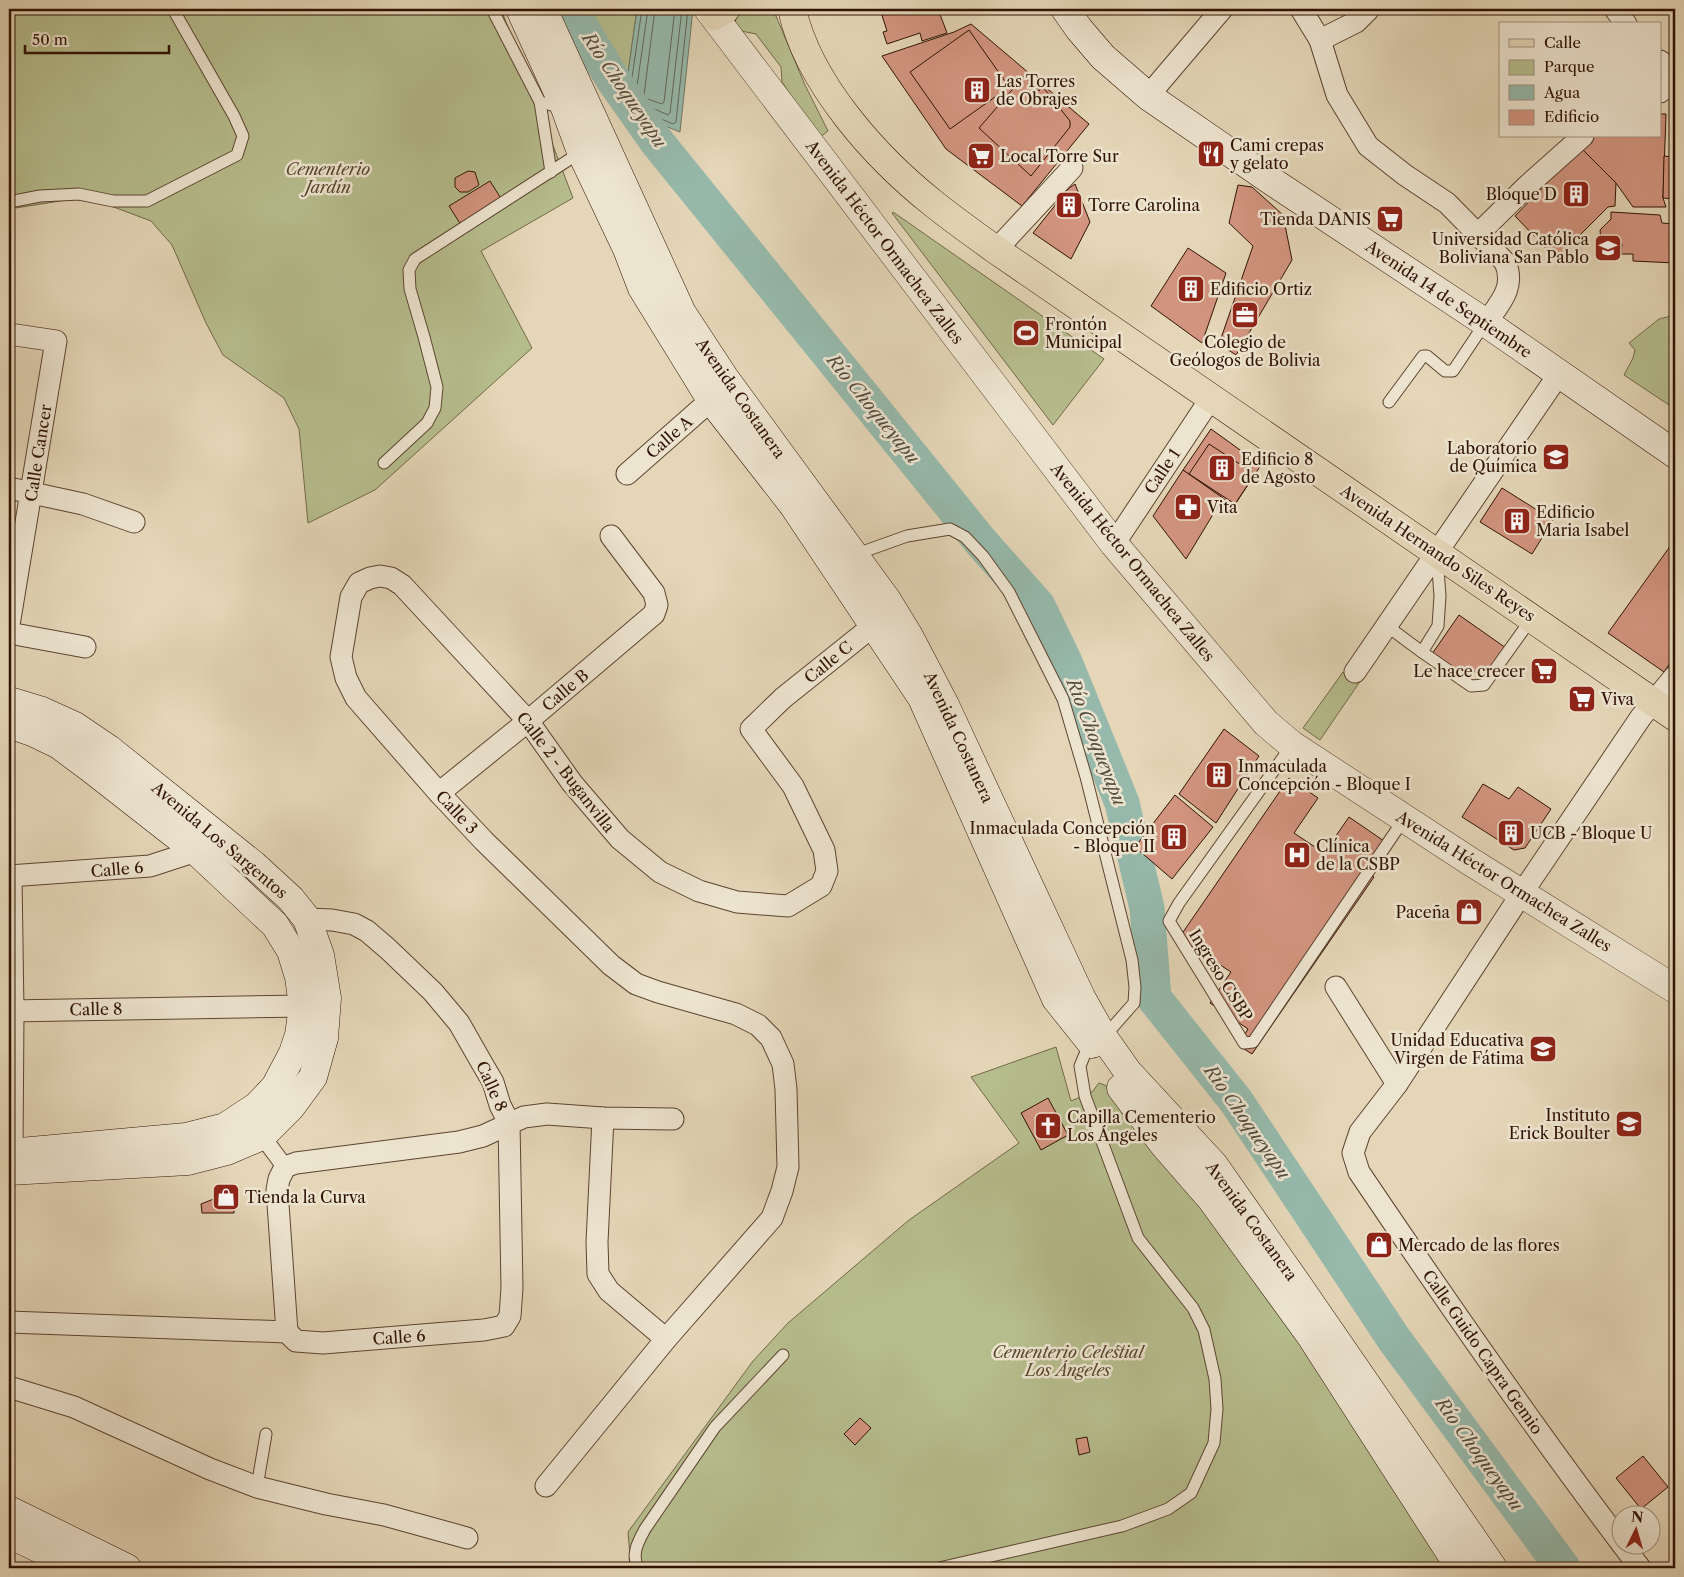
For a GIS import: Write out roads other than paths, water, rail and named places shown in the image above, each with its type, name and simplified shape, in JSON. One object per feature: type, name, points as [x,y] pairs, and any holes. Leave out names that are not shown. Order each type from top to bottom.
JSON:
[{"type":"main road","name":"Avenida Costanera","points":[[520,9],[552,105],[581,152],[627,249],[642,288],[712,400],[793,505],[872,626],[922,698],[1056,999],[1097,1039],[1214,1165],[1493,1568]]},
{"type":"main road","name":"Avenida Costanera","points":[[543,9],[682,314],[724,377],[854,554],[910,636],[945,705],[1080,997],[1097,1039],[1126,1095],[1164,1145],[1211,1199],[1310,1335],[1460,1568]]},
{"type":"main road","name":"Avenida Hernando Siles Reyes","points":[[792,9],[802,40],[816,69],[848,119],[893,167],[933,203],[996,250],[1665,709]]},
{"type":"main road","name":"Avenida 14 de Septiembre","points":[[1065,9],[1103,57],[1148,96],[1273,182],[1486,323],[1675,454]]},
{"type":"main road","name":"Avenida Héctor Ormachea Zalles","points":[[716,11],[1114,544],[1266,723],[1292,744],[1404,819],[1675,989]]},
{"type":"main road","name":"Avenida Los Sargentos","points":[[9,701],[42,711],[75,726],[109,749],[206,843],[275,925],[291,951],[299,977],[303,1006],[299,1035],[293,1053],[275,1087],[257,1106],[225,1127],[186,1137],[10,1159]]},
{"type":"main road","name":"Avenida Los Sargentos","points":[[9,724],[32,732],[59,745],[206,843],[254,865],[291,899],[307,919],[320,955],[326,998],[324,1038],[313,1077],[291,1107],[262,1136],[227,1151],[188,1161],[10,1159]]},
{"type":"main road","points":[[9,1510],[127,1568]]},
{"type":"main road","points":[[9,1534],[80,1568]]},
{"type":"street","points":[[1148,96],[1222,9]]},
{"type":"street","points":[[1301,9],[1320,40],[1337,95],[1368,146],[1405,175],[1447,203],[1504,262],[1509,272],[1506,293],[1486,323]]},
{"type":"street","points":[[1320,40],[1356,22],[1369,9]]},
{"type":"street","points":[[1616,9],[1625,22]]},
{"type":"street","points":[[1662,63],[1675,76]]},
{"type":"street","points":[[1662,91],[1675,81]]},
{"type":"street","points":[[1477,234],[1526,186],[1581,138]]},
{"type":"street","points":[[996,250],[1072,168]]},
{"type":"street","name":"Calle Cancer","points":[[9,334],[56,341],[9,625]]},
{"type":"street","points":[[1354,672],[1559,374]]},
{"type":"street","name":"Calle 1","points":[[1114,544],[1211,398]]},
{"type":"street","name":"Calle A","points":[[627,474],[712,400]]},
{"type":"street","points":[[9,488],[83,504],[134,522]]},
{"type":"street","name":"Calle B","points":[[439,793],[651,618],[656,610],[657,599],[611,536]]},
{"type":"street","name":"Calle 2 - Buganvilla","points":[[359,583],[380,576],[391,578],[402,585],[528,721],[572,783],[620,839],[660,872],[699,891],[737,902],[788,906],[808,895]]},
{"type":"street","name":"Calle 3","points":[[359,583],[352,597],[341,657],[346,678],[356,698],[439,793],[484,841],[611,966],[636,984],[736,1014],[758,1026],[771,1038],[782,1064],[786,1089],[788,1167],[772,1218],[666,1339],[546,1486]]},
{"type":"street","name":"Calle C","points":[[808,895],[821,886],[827,871],[824,850],[793,786],[751,729],[783,698],[872,626]]},
{"type":"street","points":[[9,633],[85,647]]},
{"type":"street","points":[[1336,988],[1397,1084],[1522,893],[1642,717],[1665,709],[1675,676]]},
{"type":"street","name":"Calle 6","points":[[10,876],[150,866],[206,843]]},
{"type":"street","points":[[10,876],[10,1159]]},
{"type":"street","name":"Calle 8","points":[[307,919],[332,920],[354,924],[388,949],[432,992],[459,1023],[494,1082],[500,1105],[509,1123],[512,1259],[510,1316]]},
{"type":"street","name":"Calle 8","points":[[11,1011],[303,1006]]},
{"type":"street","name":"Calle Guido Capra Gemio","points":[[1397,1084],[1360,1132],[1353,1153],[1359,1172],[1438,1291],[1576,1484],[1612,1531]]},
{"type":"street","points":[[9,1322],[286,1332],[277,1190],[279,1179],[285,1167],[296,1163],[459,1142],[483,1136],[524,1116],[547,1114],[604,1118],[673,1119]]},
{"type":"street","points":[[604,1118],[597,1242],[598,1274],[609,1291],[666,1339]]},
{"type":"street","points":[[262,1136],[285,1167]]},
{"type":"street","name":"Calle 6","points":[[286,1332],[296,1341],[323,1343],[484,1330],[504,1326],[510,1316]]},
{"type":"street","points":[[9,1388],[74,1407],[210,1469],[257,1488],[384,1515],[468,1538]]},
{"type":"street","name":"Calle Guido Capra Gemio","points":[[1630,1554],[1640,1568]]},
{"type":"lane","points":[[9,202],[40,196],[79,194],[113,201],[147,201],[237,155],[243,136],[234,116],[173,9]]},
{"type":"lane","points":[[492,9],[552,105],[551,172]]},
{"type":"lane","points":[[384,463],[427,423],[435,408],[437,387],[410,289],[409,270],[415,258],[581,152]]},
{"type":"lane","points":[[1389,402],[1423,356],[1427,356],[1445,371],[1452,371],[1486,323]]},
{"type":"lane","points":[[854,554],[906,536],[950,529],[965,537],[983,556],[1009,592],[1063,699],[1086,777],[1132,960],[1135,987],[1134,1003],[1097,1039],[1080,1066],[1085,1096],[1138,1238],[1194,1308],[1204,1330],[1215,1379],[1217,1408],[1214,1443],[1191,1493],[1168,1509],[1122,1526],[939,1568]]},
{"type":"lane","points":[[1422,652],[1438,626],[1440,596],[1437,552]]},
{"type":"lane","points":[[1386,626],[1470,686],[1484,684],[1532,618]]},
{"type":"lane","name":"Ingreso CSBP","points":[[1292,744],[1179,903],[1169,922],[1244,1043],[1253,1042],[1404,819]]},
{"type":"lane","points":[[638,1568],[634,1561],[636,1546],[645,1529],[715,1427],[783,1355]]},
{"type":"lane","points":[[257,1488],[266,1434]]},
{"type":"water","points":[[637,9],[693,9],[680,132],[623,109]]},
{"type":"waterway","name":"Río Choqueyapu","points":[[570,9],[614,81],[657,142],[981,542],[1038,606],[1065,662],[1122,803],[1147,908],[1154,998],[1236,1101],[1394,1339],[1563,1568]]},
{"type":"place","name":"Las Torres de Obrajes","points":[[977,90]]},
{"type":"place","name":"Cami crepas y gelato","points":[[1211,154]]},
{"type":"place","name":"Local Torre Sur","points":[[981,156]]},
{"type":"place","name":"Bloque D","points":[[1576,194]]},
{"type":"place","name":"Torre Carolina","points":[[1069,205]]},
{"type":"place","name":"Tienda DANIS","points":[[1390,219]]},
{"type":"place","name":"Universidad Católica Boliviana San Pablo","points":[[1608,248]]},
{"type":"place","name":"Edificio Ortiz","points":[[1191,289]]},
{"type":"place","name":"Colegio de Geólogos de Bolivia","points":[[1245,315]]},
{"type":"place","name":"Frontón Municipal","points":[[1026,333]]},
{"type":"place","name":"Laboratorio de Química","points":[[1556,457]]},
{"type":"place","name":"Edificio 8 de Agosto","points":[[1222,468]]},
{"type":"place","name":"Vita","points":[[1188,507]]},
{"type":"place","name":"Edificio Maria Isabel","points":[[1517,521]]},
{"type":"place","name":"Le hace crecer","points":[[1544,671]]},
{"type":"place","name":"Viva","points":[[1582,699]]},
{"type":"place","name":"Inmaculada Concepción - Bloque I","points":[[1219,775]]},
{"type":"place","name":"UCB - Bloque U","points":[[1511,833]]},
{"type":"place","name":"Inmaculada Concepción - Bloque II","points":[[1174,837]]},
{"type":"place","name":"Clínica de la CSBP","points":[[1297,855]]},
{"type":"place","name":"Paceña","points":[[1469,912]]},
{"type":"place","name":"Unidad Educativa Virgen de Fátima","points":[[1543,1049]]},
{"type":"place","name":"Instituto Erick Boulter","points":[[1629,1124]]},
{"type":"place","name":"Capilla Cementerio Los Ángeles","points":[[1048,1126]]},
{"type":"place","name":"Tienda la Curva","points":[[226,1197]]},
{"type":"place","name":"Mercado de las flores","points":[[1379,1245]]},
{"type":"park label","name":"Cementerio Jardín","points":[[328,178]]},
{"type":"park label","name":"Cementerio Celestial Los Ángeles","points":[[1068,1361]]}]
